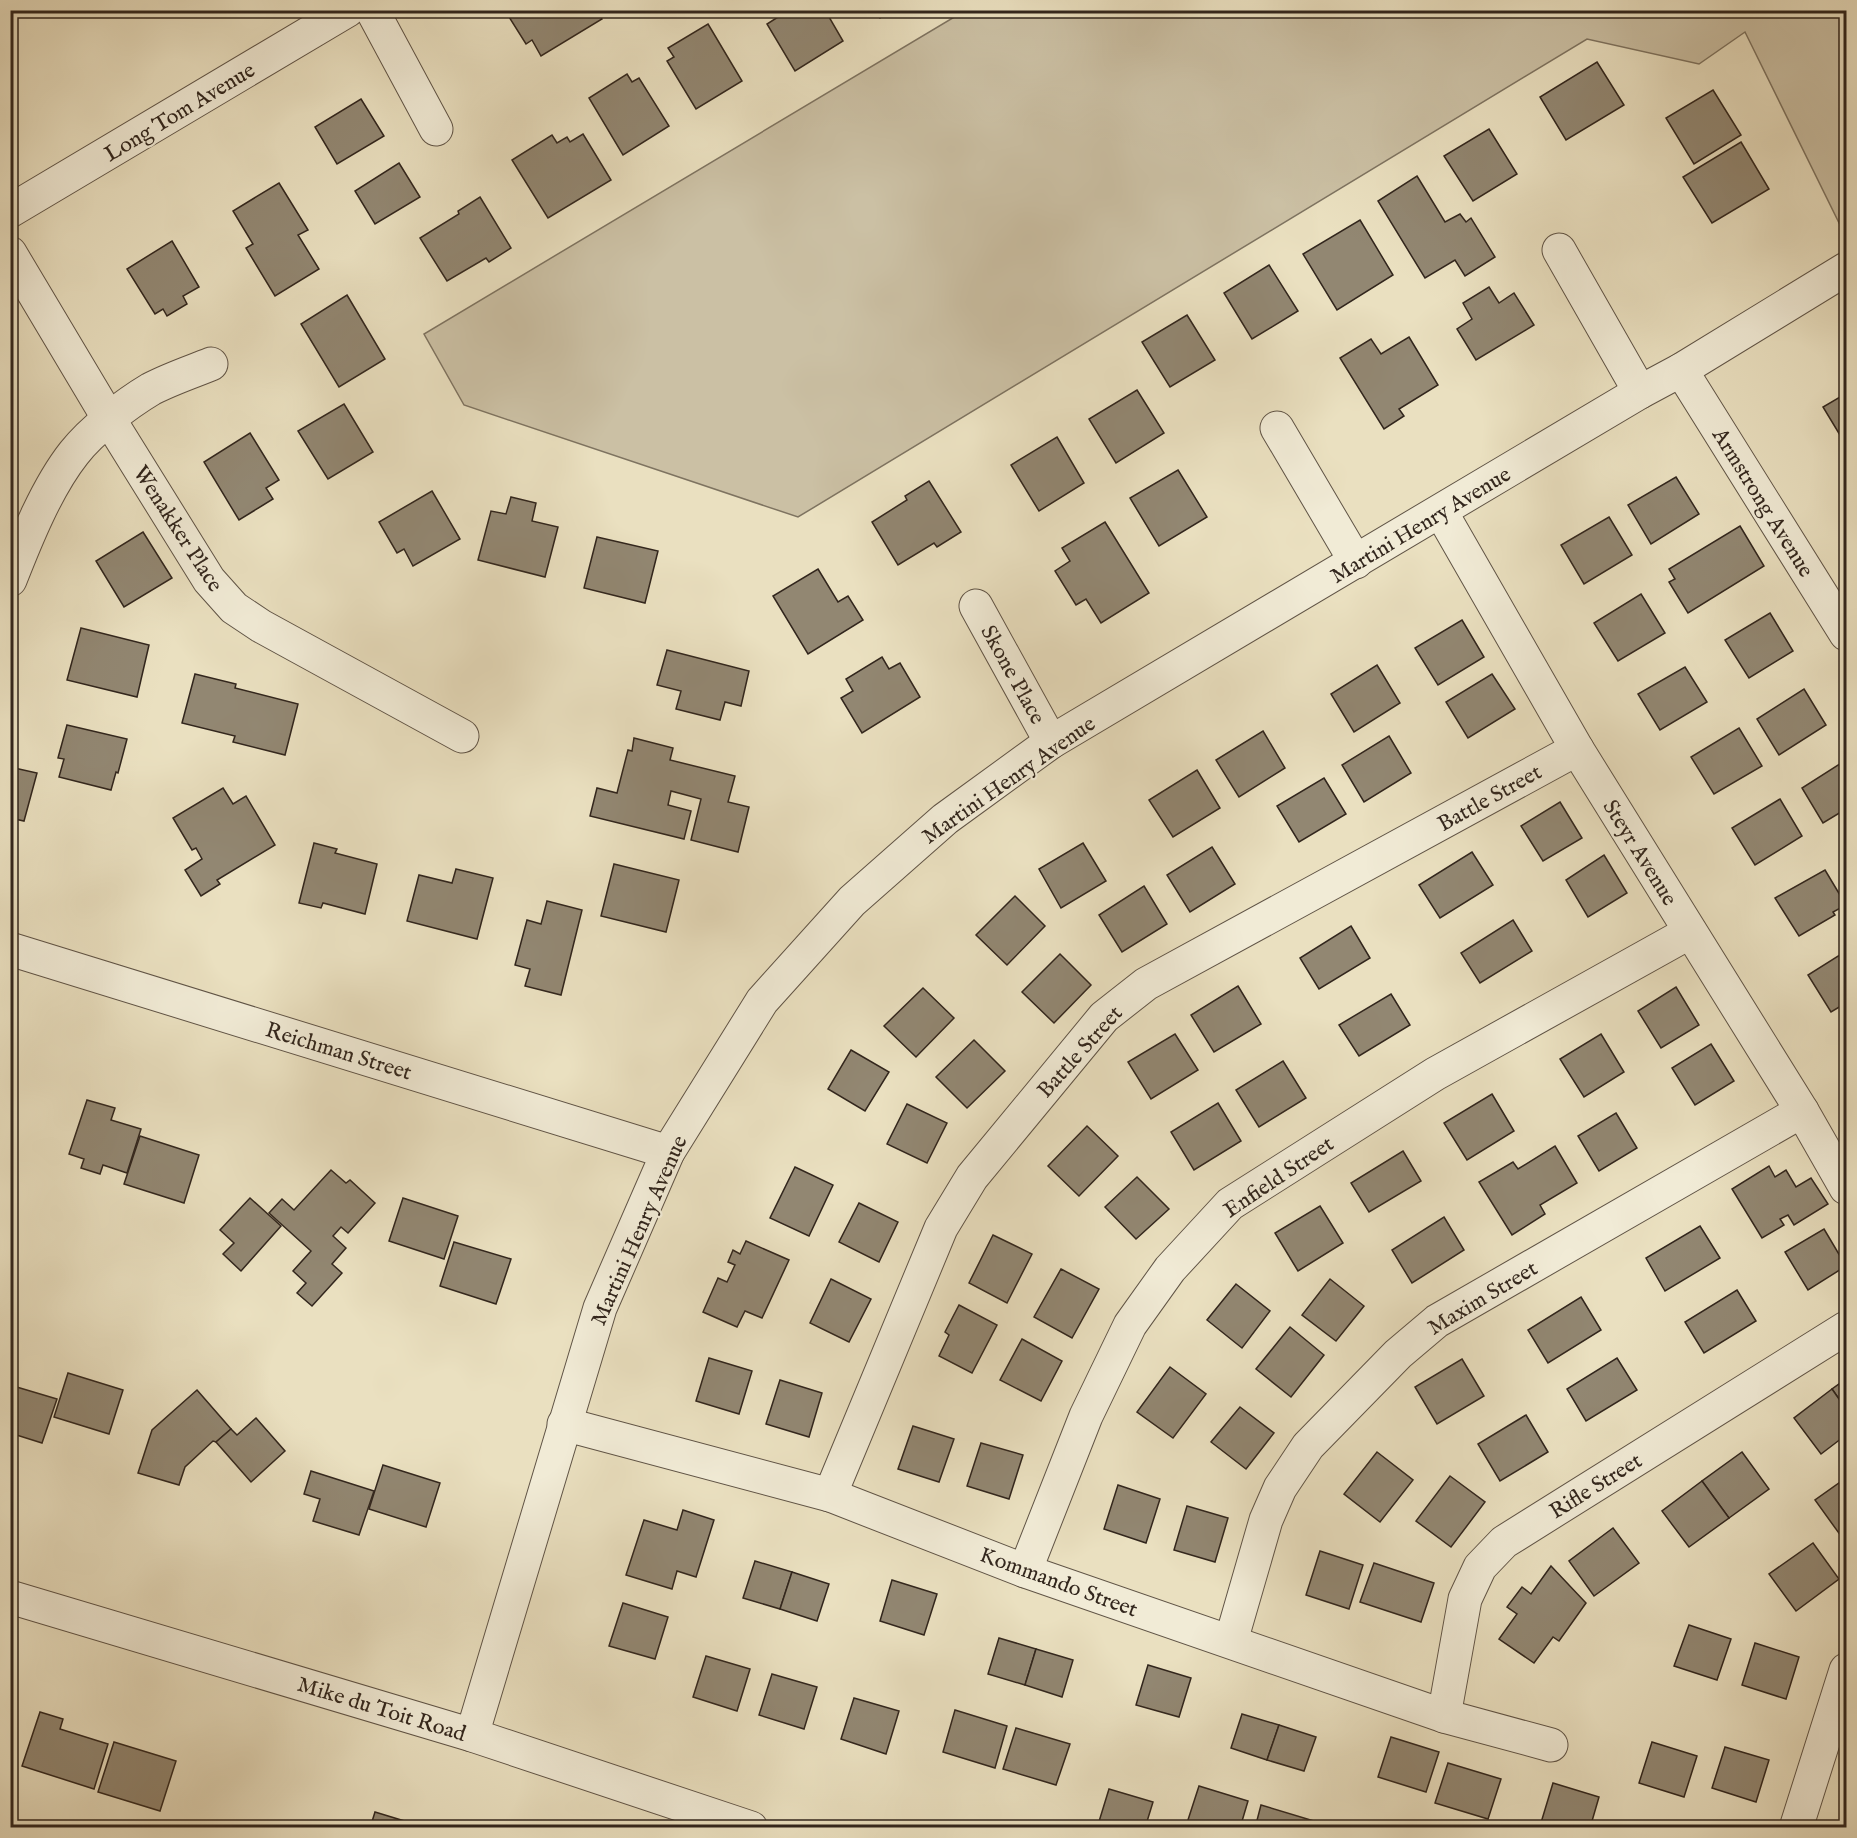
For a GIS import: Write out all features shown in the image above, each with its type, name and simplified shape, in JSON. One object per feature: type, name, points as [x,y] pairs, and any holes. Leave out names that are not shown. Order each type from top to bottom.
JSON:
[{"type":"street","name":"Long Tom Avenue","points":[[10,211],[348,10]]},
{"type":"street","points":[[372,10],[436,129]]},
{"type":"street","points":[[1558,250],[1640,392]]},
{"type":"street","name":"Wenakker Place","points":[[10,253],[209,580],[234,608],[261,626],[462,736]]},
{"type":"street","name":"Martini Henry Avenue","points":[[472,1735],[600,1308],[668,1152],[762,1001],[852,901],[945,819],[1051,742],[1442,512],[1640,392],[1681,370],[1846,269]]},
{"type":"street","points":[[10,580],[56,478],[75,452],[109,419],[152,389],[211,364]]},
{"type":"street","name":"Armstrong Avenue","points":[[1681,370],[1846,634]]},
{"type":"street","points":[[1277,428],[1356,562]]},
{"type":"street","name":"Steyr Avenue","points":[[1442,512],[1578,749],[1802,1111],[1846,1188]]},
{"type":"street","name":"Skone Place","points":[[976,606],[1051,742]]},
{"type":"street","name":"Battle Street","points":[[830,1495],[941,1228],[972,1177],[1104,1017],[1146,984],[1578,749]]},
{"type":"street","name":"Enfield Street","points":[[1025,1571],[1086,1416],[1130,1325],[1170,1269],[1230,1204],[1435,1074],[1690,932]]},
{"type":"street","name":"Reichman Street","points":[[10,948],[668,1152]]},
{"type":"street","name":"Maxim Street","points":[[1231,1641],[1266,1520],[1280,1488],[1308,1446],[1398,1354],[1437,1321],[1802,1111]]},
{"type":"street","name":"Rifle Street","points":[[1444,1716],[1465,1599],[1480,1567],[1504,1542],[1846,1328]]},
{"type":"street","name":"Kommando Street","points":[[564,1424],[830,1495],[1025,1571],[1444,1716],[1551,1746]]},
{"type":"street","name":"Mike du Toit Road","points":[[10,1597],[472,1735],[751,1827]]},
{"type":"street","points":[[1796,1827],[1846,1670]]},
{"type":"shaded area","points":[[966,10],[1846,11],[1846,231],[1844,233],[1745,32],[1699,64],[1587,39],[798,517],[464,405],[424,334]]},
{"type":"building","points":[[10,10],[20,10],[22,13],[10,20]]},
{"type":"building","points":[[519,10],[597,10],[602,19],[541,56],[532,40],[526,44],[509,17]]},
{"type":"building","points":[[789,10],[825,10],[843,41],[795,71],[767,24]]},
{"type":"building","points":[[876,10],[892,10],[880,18]]},
{"type":"building","points":[[708,24],[742,81],[696,109],[667,61],[674,57],[668,48]]},
{"type":"building","points":[[1597,62],[1624,105],[1566,140],[1540,97]]},
{"type":"building","points":[[627,74],[632,82],[639,78],[669,126],[623,155],[589,98]]},
{"type":"building","points":[[1713,90],[1741,135],[1694,164],[1666,118]]},
{"type":"building","points":[[361,99],[384,136],[337,164],[315,127]]},
{"type":"building","points":[[1489,129],[1517,174],[1473,201],[1444,156]]},
{"type":"building","points":[[583,134],[611,180],[548,218],[512,160],[552,135],[557,143],[567,137],[570,142]]},
{"type":"building","points":[[1741,142],[1769,189],[1712,223],[1683,177]]},
{"type":"building","points":[[399,163],[420,197],[375,224],[355,191]]},
{"type":"building","points":[[1417,176],[1445,222],[1460,214],[1466,222],[1471,218],[1495,257],[1465,276],[1455,260],[1425,278],[1378,201]]},
{"type":"building","points":[[279,183],[308,230],[298,235],[319,269],[275,296],[246,248],[253,244],[233,211]]},
{"type":"building","points":[[480,197],[511,248],[489,262],[486,258],[447,281],[420,238],[459,214],[458,211]]},
{"type":"building","points":[[1360,220],[1393,275],[1337,310],[1303,254]]},
{"type":"building","points":[[172,241],[199,287],[183,296],[187,304],[167,316],[163,309],[155,314],[127,269]]},
{"type":"building","points":[[1269,265],[1298,311],[1252,339],[1224,293]]},
{"type":"building","points":[[1489,287],[1499,303],[1514,293],[1534,325],[1476,360],[1457,329],[1472,319],[1463,303]]},
{"type":"building","points":[[347,295],[385,359],[339,387],[301,324]]},
{"type":"building","points":[[1187,315],[1215,360],[1170,387],[1142,342]]},
{"type":"building","points":[[1409,337],[1438,385],[1399,409],[1404,416],[1384,429],[1340,358],[1371,339],[1381,354]]},
{"type":"building","points":[[1137,390],[1164,433],[1116,463],[1089,419]]},
{"type":"building","points":[[1845,394],[1846,397],[1846,445],[1823,407]]},
{"type":"building","points":[[344,404],[373,452],[328,479],[298,431]]},
{"type":"building","points":[[250,433],[279,480],[266,488],[273,499],[239,520],[204,462]]},
{"type":"building","points":[[1057,437],[1084,483],[1039,511],[1011,465]]},
{"type":"building","points":[[1178,470],[1207,517],[1159,546],[1130,498]]},
{"type":"building","points":[[1676,477],[1699,514],[1651,544],[1628,505]]},
{"type":"building","points":[[929,481],[961,532],[937,547],[934,543],[898,565],[872,522],[907,500],[905,496]]},
{"type":"building","points":[[432,491],[460,539],[413,566],[404,549],[397,553],[379,522]]},
{"type":"building","points":[[511,497],[536,503],[532,521],[558,527],[545,577],[478,560],[491,511],[506,514]]},
{"type":"building","points":[[1609,517],[1632,555],[1584,584],[1561,545]]},
{"type":"building","points":[[1105,522],[1149,593],[1101,623],[1086,599],[1076,605],[1055,571],[1070,561],[1062,548]]},
{"type":"building","points":[[1740,526],[1764,566],[1688,613],[1669,582],[1675,579],[1669,569]]},
{"type":"building","points":[[143,532],[172,578],[124,607],[96,561]]},
{"type":"building","points":[[597,537],[658,551],[645,603],[584,588]]},
{"type":"building","points":[[818,569],[838,602],[848,596],[863,620],[808,654],[773,596]]},
{"type":"building","points":[[1641,594],[1665,633],[1618,661],[1594,623]]},
{"type":"building","points":[[1770,613],[1793,651],[1749,678],[1725,640]]},
{"type":"building","points":[[1462,620],[1484,657],[1438,685],[1415,648]]},
{"type":"building","points":[[81,628],[149,645],[137,697],[67,680]]},
{"type":"building","points":[[667,650],[749,671],[741,706],[725,702],[720,720],[676,709],[681,691],[657,685]]},
{"type":"building","points":[[882,657],[889,669],[900,663],[920,697],[862,733],[841,698],[853,691],[846,679]]},
{"type":"building","points":[[1377,665],[1400,703],[1354,732],[1331,694]]},
{"type":"building","points":[[1685,667],[1707,702],[1660,730],[1638,694]]},
{"type":"building","points":[[195,674],[236,684],[235,688],[298,704],[285,755],[233,742],[235,736],[182,723]]},
{"type":"building","points":[[1492,674],[1515,709],[1468,738],[1446,702]]},
{"type":"building","points":[[1804,689],[1826,725],[1779,755],[1757,719]]},
{"type":"building","points":[[67,725],[127,739],[111,790],[59,777],[64,759],[58,758]]},
{"type":"building","points":[[1739,728],[1762,766],[1714,794],[1691,757]]},
{"type":"building","points":[[1263,731],[1285,768],[1239,797],[1216,760]]},
{"type":"building","points":[[1389,736],[1411,773],[1364,802],[1342,765]]},
{"type":"building","points":[[634,738],[673,748],[670,760],[735,776],[728,802],[749,807],[738,852],[691,840],[701,799],[671,791],[668,805],[691,811],[684,839],[590,816],[597,788],[617,793],[628,750],[632,751]]},
{"type":"building","points":[[1846,760],[1846,809],[1823,823],[1802,788]]},
{"type":"building","points":[[10,767],[37,773],[24,821],[10,818]]},
{"type":"building","points":[[1197,770],[1220,808],[1173,837],[1149,800]]},
{"type":"building","points":[[1324,778],[1346,814],[1299,842],[1277,806]]},
{"type":"building","points":[[223,788],[233,804],[246,796],[275,845],[217,880],[220,884],[201,896],[185,870],[202,859],[196,848],[192,850],[173,818]]},
{"type":"building","points":[[1780,799],[1802,836],[1755,865],[1732,828]]},
{"type":"building","points":[[1560,802],[1582,838],[1543,861],[1521,826]]},
{"type":"building","points":[[314,843],[337,849],[335,853],[377,864],[365,914],[323,903],[321,908],[299,903]]},
{"type":"building","points":[[1083,843],[1106,881],[1061,908],[1039,869]]},
{"type":"building","points":[[1212,847],[1235,884],[1190,912],[1167,875]]},
{"type":"building","points":[[1472,852],[1493,885],[1440,918],[1419,885]]},
{"type":"building","points":[[1604,855],[1627,893],[1588,917],[1566,880]]},
{"type":"building","points":[[614,864],[679,880],[666,932],[601,916]]},
{"type":"building","points":[[456,869],[493,878],[477,939],[407,921],[419,875],[452,883]]},
{"type":"building","points":[[1825,870],[1846,905],[1833,912],[1835,915],[1799,936],[1775,898]]},
{"type":"building","points":[[1144,886],[1167,924],[1122,952],[1099,915]]},
{"type":"building","points":[[1015,896],[1045,926],[1007,965],[976,935]]},
{"type":"building","points":[[547,901],[582,910],[561,995],[525,986],[530,969],[515,965],[527,920],[541,924]]},
{"type":"building","points":[[1513,920],[1532,951],[1480,983],[1461,953]]},
{"type":"building","points":[[1351,926],[1370,958],[1319,989],[1300,958]]},
{"type":"building","points":[[1846,951],[1846,1003],[1831,1012],[1808,975]]},
{"type":"building","points":[[1060,954],[1091,985],[1054,1023],[1022,992]]},
{"type":"building","points":[[1238,986],[1261,1024],[1214,1052],[1191,1015]]},
{"type":"building","points":[[1676,987],[1699,1025],[1661,1048],[1638,1011]]},
{"type":"building","points":[[923,988],[954,1018],[916,1057],[884,1026]]},
{"type":"building","points":[[1391,994],[1410,1025],[1359,1056],[1339,1025]]},
{"type":"building","points":[[1175,1034],[1198,1070],[1151,1099],[1128,1062]]},
{"type":"building","points":[[1601,1034],[1624,1072],[1584,1097],[1560,1059]]},
{"type":"building","points":[[974,1040],[1005,1071],[967,1108],[936,1077]]},
{"type":"building","points":[[1711,1044],[1734,1081],[1695,1105],[1672,1068]]},
{"type":"building","points":[[851,1050],[889,1072],[865,1111],[828,1089]]},
{"type":"building","points":[[1283,1061],[1306,1098],[1259,1127],[1236,1090]]},
{"type":"building","points":[[1492,1094],[1514,1131],[1467,1160],[1444,1123]]},
{"type":"building","points":[[87,1100],[115,1108],[111,1120],[141,1129],[127,1173],[103,1165],[100,1174],[81,1168],[84,1159],[69,1154]]},
{"type":"building","points":[[1218,1103],[1241,1141],[1194,1170],[1171,1132]]},
{"type":"building","points":[[907,1104],[947,1123],[927,1163],[887,1144]]},
{"type":"building","points":[[1616,1113],[1637,1148],[1599,1171],[1578,1136]]},
{"type":"building","points":[[1087,1126],[1118,1156],[1079,1196],[1048,1166]]},
{"type":"building","points":[[140,1136],[199,1155],[184,1203],[124,1184]]},
{"type":"building","points":[[1555,1146],[1577,1183],[1540,1205],[1545,1214],[1512,1235],[1479,1182],[1513,1162],[1518,1169]]},
{"type":"building","points":[[1403,1151],[1421,1181],[1369,1212],[1351,1183]]},
{"type":"building","points":[[1769,1166],[1775,1177],[1786,1170],[1796,1187],[1811,1178],[1828,1204],[1794,1225],[1788,1215],[1780,1219],[1784,1225],[1762,1238],[1732,1189]]},
{"type":"building","points":[[795,1167],[833,1185],[809,1236],[770,1218]]},
{"type":"building","points":[[331,1170],[346,1183],[350,1180],[375,1203],[348,1233],[341,1227],[333,1236],[346,1248],[332,1264],[342,1273],[312,1306],[297,1293],[306,1283],[293,1271],[311,1251],[269,1213],[282,1199],[294,1210]]},
{"type":"building","points":[[1137,1177],[1169,1209],[1136,1239],[1105,1207]]},
{"type":"building","points":[[250,1198],[281,1226],[241,1271],[223,1254],[234,1243],[220,1230]]},
{"type":"building","points":[[403,1198],[458,1216],[444,1259],[389,1241]]},
{"type":"building","points":[[859,1203],[898,1222],[879,1262],[839,1242]]},
{"type":"building","points":[[1320,1206],[1343,1243],[1298,1271],[1275,1233]]},
{"type":"building","points":[[1444,1217],[1464,1250],[1412,1283],[1392,1250]]},
{"type":"building","points":[[1700,1226],[1720,1258],[1665,1291],[1646,1258]]},
{"type":"building","points":[[1824,1229],[1846,1266],[1808,1290],[1785,1252]]},
{"type":"building","points":[[993,1235],[1032,1254],[1007,1303],[969,1283]]},
{"type":"building","points":[[746,1241],[789,1260],[762,1318],[745,1311],[737,1327],[703,1312],[718,1278],[727,1282],[735,1265],[728,1262],[733,1250],[740,1254]]},
{"type":"building","points":[[454,1242],[511,1259],[496,1304],[440,1286]]},
{"type":"building","points":[[1061,1269],[1099,1289],[1072,1338],[1034,1317]]},
{"type":"building","points":[[831,1279],[871,1299],[849,1342],[810,1323]]},
{"type":"building","points":[[1330,1279],[1364,1306],[1336,1341],[1302,1315]]},
{"type":"building","points":[[1236,1284],[1270,1311],[1242,1348],[1207,1320]]},
{"type":"building","points":[[1737,1290],[1756,1321],[1704,1353],[1685,1322]]},
{"type":"building","points":[[1581,1297],[1601,1330],[1548,1363],[1528,1330]]},
{"type":"building","points":[[959,1305],[997,1325],[972,1373],[939,1356],[949,1335],[945,1332]]},
{"type":"building","points":[[1290,1327],[1324,1355],[1291,1397],[1256,1369]]},
{"type":"building","points":[[1022,1339],[1062,1361],[1041,1401],[1000,1380]]},
{"type":"building","points":[[709,1358],[752,1371],[739,1414],[696,1401]]},
{"type":"building","points":[[1617,1358],[1637,1390],[1586,1421],[1567,1389]]},
{"type":"building","points":[[1462,1359],[1484,1396],[1437,1424],[1415,1387]]},
{"type":"building","points":[[1170,1367],[1206,1394],[1173,1438],[1137,1412]]},
{"type":"building","points":[[68,1373],[123,1390],[109,1434],[54,1417]]},
{"type":"building","points":[[1846,1379],[1846,1409],[1832,1389]]},
{"type":"building","points":[[780,1380],[822,1393],[809,1437],[766,1424]]},
{"type":"building","points":[[10,1385],[57,1399],[42,1443],[10,1433]]},
{"type":"building","points":[[1832,1389],[1846,1409],[1846,1435],[1821,1454],[1794,1418]]},
{"type":"building","points":[[197,1390],[231,1429],[216,1442],[213,1441],[185,1467],[179,1485],[138,1473],[152,1430]]},
{"type":"building","points":[[1240,1407],[1274,1433],[1246,1469],[1211,1442]]},
{"type":"building","points":[[1526,1415],[1548,1452],[1500,1481],[1478,1444]]},
{"type":"building","points":[[256,1418],[285,1451],[251,1482],[216,1442],[231,1429],[237,1435]]},
{"type":"building","points":[[913,1426],[954,1439],[939,1482],[898,1469]]},
{"type":"building","points":[[981,1443],[1023,1455],[1009,1499],[967,1486]]},
{"type":"building","points":[[1377,1452],[1413,1480],[1380,1522],[1344,1494]]},
{"type":"building","points":[[1742,1452],[1769,1489],[1729,1518],[1702,1481]]},
{"type":"building","points":[[383,1465],[440,1483],[426,1527],[369,1509]]},
{"type":"building","points":[[311,1471],[374,1491],[359,1535],[313,1521],[320,1499],[304,1494]]},
{"type":"building","points":[[1450,1476],[1485,1502],[1451,1547],[1416,1521]]},
{"type":"building","points":[[1846,1478],[1846,1532],[1841,1536],[1815,1500]]},
{"type":"building","points":[[1702,1481],[1729,1518],[1689,1547],[1662,1511]]},
{"type":"building","points":[[1118,1485],[1160,1499],[1146,1543],[1104,1529]]},
{"type":"building","points":[[1187,1506],[1228,1518],[1215,1562],[1174,1550]]},
{"type":"building","points":[[683,1510],[714,1520],[696,1577],[677,1571],[672,1589],[626,1575],[644,1520],[677,1530]]},
{"type":"building","points":[[1613,1528],[1639,1563],[1594,1596],[1569,1561]]},
{"type":"building","points":[[1813,1543],[1839,1579],[1796,1611],[1769,1574]]},
{"type":"building","points":[[1320,1551],[1363,1565],[1349,1609],[1306,1595]]},
{"type":"building","points":[[755,1561],[792,1572],[780,1609],[743,1598]]},
{"type":"building","points":[[1374,1563],[1434,1583],[1421,1622],[1360,1602]]},
{"type":"building","points":[[1551,1566],[1586,1603],[1559,1641],[1553,1637],[1534,1663],[1499,1639],[1517,1614],[1507,1607],[1522,1587],[1531,1594]]},
{"type":"building","points":[[792,1572],[829,1584],[817,1621],[780,1609]]},
{"type":"building","points":[[892,1580],[937,1594],[924,1635],[880,1621]]},
{"type":"building","points":[[623,1603],[668,1617],[655,1659],[609,1646]]},
{"type":"building","points":[[1689,1625],[1731,1639],[1717,1680],[1674,1666]]},
{"type":"building","points":[[999,1638],[1036,1649],[1025,1685],[988,1674]]},
{"type":"building","points":[[1755,1643],[1799,1657],[1786,1699],[1742,1685]]},
{"type":"building","points":[[1036,1649],[1073,1660],[1062,1697],[1025,1685]]},
{"type":"building","points":[[706,1656],[750,1669],[737,1711],[693,1697]]},
{"type":"building","points":[[1148,1665],[1191,1678],[1179,1717],[1136,1705]]},
{"type":"building","points":[[772,1674],[817,1687],[804,1729],[759,1715]]},
{"type":"building","points":[[854,1698],[899,1711],[886,1754],[841,1739]]},
{"type":"building","points":[[955,1710],[1007,1726],[995,1768],[943,1752]]},
{"type":"building","points":[[40,1712],[63,1719],[60,1729],[108,1744],[94,1789],[22,1766]]},
{"type":"building","points":[[1242,1714],[1279,1725],[1267,1760],[1231,1748]]},
{"type":"building","points":[[1279,1725],[1316,1737],[1304,1771],[1267,1760]]},
{"type":"building","points":[[1016,1728],[1070,1744],[1056,1785],[1003,1769]]},
{"type":"building","points":[[1391,1737],[1439,1752],[1426,1792],[1378,1777]]},
{"type":"building","points":[[114,1742],[176,1761],[160,1811],[98,1792]]},
{"type":"building","points":[[1652,1742],[1697,1756],[1684,1797],[1639,1783]]},
{"type":"building","points":[[1725,1747],[1769,1760],[1756,1802],[1712,1788]]},
{"type":"building","points":[[1448,1763],[1501,1779],[1488,1819],[1435,1803]]},
{"type":"building","points":[[1553,1783],[1599,1797],[1590,1828],[1540,1826]]},
{"type":"building","points":[[1199,1786],[1248,1801],[1240,1828],[1186,1826]]},
{"type":"building","points":[[1109,1789],[1153,1802],[1145,1828],[1097,1828]]},
{"type":"building","points":[[1261,1805],[1314,1821],[1312,1828],[1255,1828]]},
{"type":"building","points":[[375,1812],[421,1826],[422,1822],[440,1828],[370,1828]]}]
